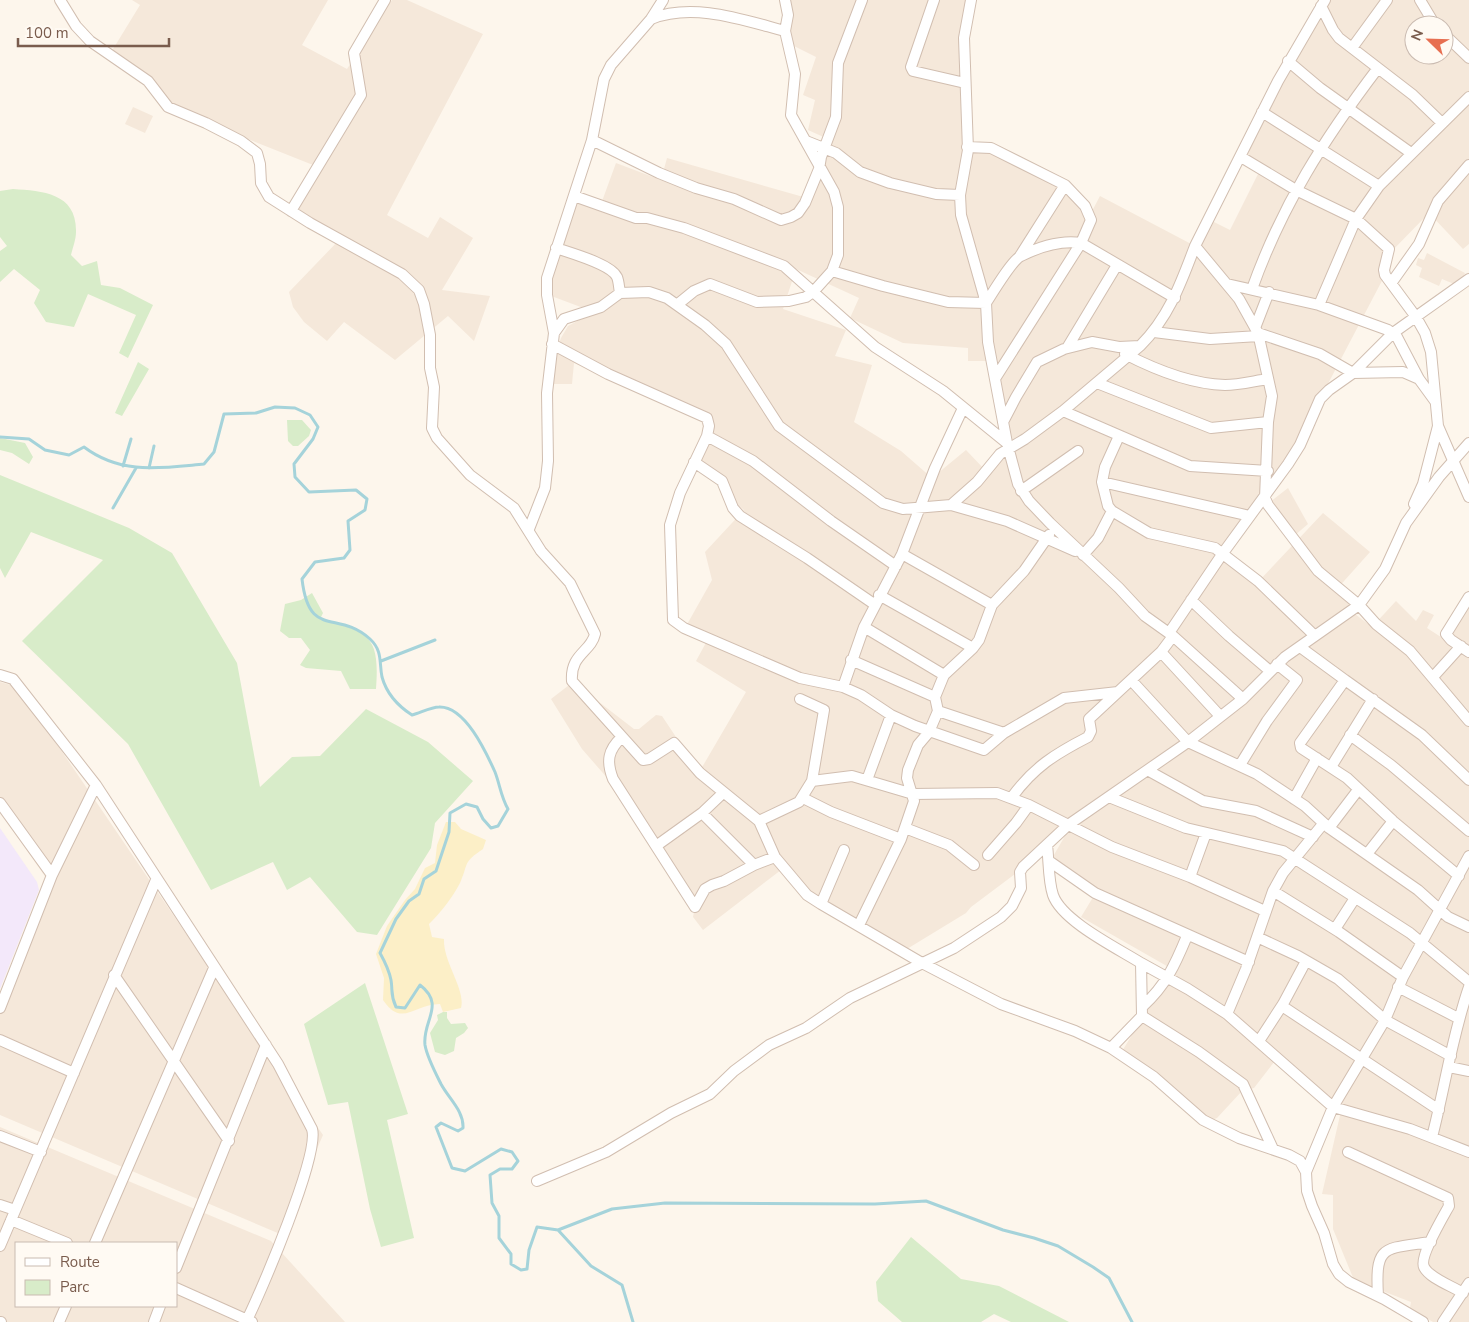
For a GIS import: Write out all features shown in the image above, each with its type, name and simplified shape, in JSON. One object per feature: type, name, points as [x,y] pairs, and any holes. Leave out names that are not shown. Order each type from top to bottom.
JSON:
[{"type":"street","points":[[60,0],[76,26],[90,41],[148,81],[168,107],[206,122],[241,141],[256,153],[260,164],[261,183],[265,192],[291,211],[402,274],[419,290],[424,304],[430,335],[430,368],[434,386],[432,428],[437,438],[470,475],[514,508],[546,558],[570,583],[595,634],[592,644],[578,657],[572,681],[643,760],[649,759],[673,742],[700,773],[722,793],[759,821],[775,857],[801,888],[821,904],[922,964],[1001,1004],[1076,1031],[1112,1048],[1154,1077],[1202,1120],[1239,1138],[1273,1149],[1300,1161],[1306,1172]]},
{"type":"street","points":[[291,211],[360,95],[354,53],[385,0]]},
{"type":"street","points":[[528,529],[545,488],[548,461],[547,393],[554,334],[546,286],[556,248],[592,140],[604,79],[611,65],[651,19],[663,0]]},
{"type":"street","points":[[678,304],[694,291],[710,284],[761,302],[789,301],[806,296],[814,291],[832,270],[838,255],[838,207],[834,192],[819,169],[792,115],[796,74],[785,32],[788,15],[785,0]]},
{"type":"street","points":[[592,140],[659,173],[696,188],[734,198],[781,220],[798,213],[814,186],[824,147],[836,117],[838,63],[862,0]]},
{"type":"street","points":[[934,0],[910,68],[913,71],[965,83]]},
{"type":"street","points":[[971,0],[964,38],[968,147],[960,195],[961,215],[986,303],[988,342],[1003,423],[1021,491],[1055,528],[1119,588],[1145,616],[1171,635],[1243,699]]},
{"type":"street","points":[[1352,48],[1387,0]]},
{"type":"street","points":[[1420,0],[1429,15]]},
{"type":"street","points":[[1323,3],[1333,30],[1352,48],[1413,95],[1442,123]]},
{"type":"street","points":[[951,504],[977,482],[1008,445],[1025,439],[1063,411],[1129,356],[1154,332],[1175,298],[1195,246],[1288,61],[1323,3]]},
{"type":"street","points":[[651,19],[665,13],[703,13],[785,32]]},
{"type":"street","points":[[1454,44],[1469,58]]},
{"type":"street","points":[[1288,61],[1347,108],[1411,152]]},
{"type":"street","points":[[1252,289],[1274,231],[1296,190],[1347,108],[1378,68]]},
{"type":"street","points":[[1319,305],[1356,219],[1380,186],[1411,152],[1469,97]]},
{"type":"street","points":[[1262,112],[1380,186]]},
{"type":"street","points":[[806,141],[836,153],[860,172],[890,183],[936,194],[960,195]]},
{"type":"street","points":[[968,147],[991,148],[1065,185],[1085,206],[1091,220],[1081,243],[996,378]]},
{"type":"street","points":[[1241,157],[1296,190],[1356,219],[1389,249],[1384,270],[1425,333],[1430,352],[1438,426],[1469,497]]},
{"type":"street","points":[[1392,282],[1419,244],[1438,201],[1469,165]]},
{"type":"street","points":[[986,303],[1020,256],[1065,185]]},
{"type":"street","points":[[574,196],[636,218],[671,224],[779,263],[814,291],[875,347],[943,391],[1008,445]]},
{"type":"street","points":[[1020,256],[1060,242],[1081,243],[1175,298]]},
{"type":"street","points":[[1195,246],[1239,299],[1257,332],[1272,396],[1268,422],[1268,471],[1265,498],[1278,521],[1318,571],[1359,605],[1376,624],[1410,651],[1469,721]]},
{"type":"street","points":[[556,248],[588,259],[612,272],[617,278],[620,293]]},
{"type":"street","points":[[1067,348],[1117,265]]},
{"type":"street","points":[[832,270],[883,286],[948,302],[986,303]]},
{"type":"street","points":[[1012,797],[1027,777],[1052,756],[1088,737],[1091,731],[1089,719],[1161,652],[1191,600],[1223,553],[1265,498],[1300,445],[1314,408],[1320,399],[1329,390],[1353,374],[1393,333],[1469,279]]},
{"type":"street","points":[[1227,284],[1269,292],[1319,305],[1393,333],[1419,379],[1435,402]]},
{"type":"street","points":[[554,334],[564,319],[601,307],[620,293],[649,292],[678,304],[726,344],[779,426],[883,503],[903,509],[951,504],[1007,521],[1082,554]]},
{"type":"street","points":[[1257,332],[1269,292]]},
{"type":"street","points":[[1154,332],[1210,339],[1257,332],[1320,354],[1353,374],[1403,372],[1419,379]]},
{"type":"street","points":[[1003,423],[1037,362],[1067,348],[1092,342],[1140,346]]},
{"type":"street","points":[[552,344],[608,374],[705,416],[709,422],[707,436],[674,509],[670,525],[674,623],[800,678],[843,687],[861,695],[891,715],[929,732],[984,750],[1004,733],[1064,698],[1118,692]]},
{"type":"street","points":[[1107,344],[1129,356],[1164,370],[1211,384],[1228,385],[1268,379]]},
{"type":"street","points":[[1097,383],[1211,428],[1268,422]]},
{"type":"street","points":[[843,687],[864,627],[902,554],[935,468],[964,408]]},
{"type":"street","points":[[1063,411],[1190,466],[1268,471]]},
{"type":"street","points":[[537,1181],[606,1152],[672,1113],[710,1094],[734,1071],[769,1045],[806,1028],[850,998],[954,948],[1001,917],[1012,906],[1020,893],[1021,870],[1068,825],[1149,771],[1188,742],[1243,699],[1274,668],[1314,635],[1359,605],[1385,569],[1406,523],[1423,484],[1438,426]]},
{"type":"street","points":[[707,436],[753,461],[831,522],[896,566]]},
{"type":"street","points":[[1119,436],[1105,467],[1102,482],[1108,506],[1149,533],[1207,545],[1223,553],[1258,581],[1314,635]]},
{"type":"street","points":[[1406,523],[1469,443]]},
{"type":"street","points":[[1021,491],[1078,451]]},
{"type":"street","points":[[694,462],[722,481],[733,508],[740,516],[877,600],[973,648]]},
{"type":"street","points":[[1102,482],[1250,516]]},
{"type":"street","points":[[1082,554],[1098,538],[1112,510]]},
{"type":"street","points":[[859,925],[902,838],[914,801],[914,794],[907,778],[908,770],[918,745],[929,732],[938,711],[935,697],[944,675],[973,648],[982,634],[992,605],[1024,571],[1055,528]]},
{"type":"street","points":[[902,554],[992,605]]},
{"type":"street","points":[[1433,677],[1465,649],[1446,634],[1469,598]]},
{"type":"street","points":[[1191,600],[1229,636],[1274,668],[1297,680],[1267,721],[1240,764]]},
{"type":"street","points":[[864,627],[944,675]]},
{"type":"street","points":[[1300,647],[1422,735],[1469,780]]},
{"type":"street","points":[[1161,652],[1220,716]]},
{"type":"street","points":[[851,660],[935,697]]},
{"type":"street","points":[[0,674],[13,679],[96,786],[278,1064],[312,1129],[314,1141],[293,1208],[248,1321],[178,1289]]},
{"type":"street","points":[[1131,680],[1188,742],[1240,764],[1294,799],[1326,826],[1367,854],[1448,916],[1469,927]]},
{"type":"street","points":[[1345,680],[1300,743],[1301,748],[1331,767],[1393,821],[1463,874]]},
{"type":"street","points":[[759,821],[790,807],[803,798],[812,781],[824,712],[823,708],[800,699]]},
{"type":"street","points":[[1331,767],[1373,699]]},
{"type":"street","points":[[938,711],[1004,733]]},
{"type":"street","points":[[867,780],[891,715]]},
{"type":"street","points":[[1350,735],[1391,765],[1469,831]]},
{"type":"street","points":[[622,737],[610,750],[609,770],[695,907],[705,889],[775,857]]},
{"type":"street","points":[[1294,799],[1317,758]]},
{"type":"street","points":[[1149,771],[1203,801],[1256,811],[1313,837]]},
{"type":"street","points":[[812,781],[852,776],[914,794],[997,792],[1029,805],[1112,847],[1190,876],[1265,911]]},
{"type":"street","points":[[0,1008],[52,875],[96,786]]},
{"type":"street","points":[[1227,1014],[1258,938],[1265,911],[1273,891],[1313,837],[1326,826],[1358,790]]},
{"type":"street","points":[[656,846],[702,813],[722,793]]},
{"type":"street","points":[[1109,797],[1164,820],[1206,833],[1276,848],[1422,943],[1469,982]]},
{"type":"street","points":[[803,798],[831,812],[902,838]]},
{"type":"street","points":[[0,804],[52,875]]},
{"type":"street","points":[[988,855],[1029,805]]},
{"type":"street","points":[[702,813],[754,865]]},
{"type":"street","points":[[1367,854],[1393,821]]},
{"type":"street","points":[[905,828],[949,845],[974,864]]},
{"type":"street","points":[[1190,876],[1206,833]]},
{"type":"street","points":[[1047,845],[1053,894],[1065,912],[1141,963],[1227,1014],[1333,1106],[1432,1137],[1469,1152]]},
{"type":"street","points":[[821,904],[844,850]]},
{"type":"street","points":[[1423,1322],[1349,1282],[1339,1274],[1332,1264],[1324,1233],[1307,1191],[1306,1172],[1333,1106],[1385,1020],[1403,977],[1463,874],[1469,856]]},
{"type":"street","points":[[1049,861],[1095,893],[1187,936],[1249,962]]},
{"type":"street","points":[[0,1246],[156,880]]},
{"type":"street","points":[[1273,891],[1335,929],[1403,977]]},
{"type":"street","points":[[1335,929],[1355,898]]},
{"type":"street","points":[[1112,1048],[1160,990],[1168,978],[1187,936]]},
{"type":"street","points":[[1258,938],[1306,961],[1350,988],[1385,1020],[1450,1062],[1469,1071]]},
{"type":"street","points":[[1259,1041],[1282,1006],[1306,961]]},
{"type":"street","points":[[1141,963],[1142,1011]]},
{"type":"street","points":[[96,1242],[214,968]]},
{"type":"street","points":[[114,975],[229,1141]]},
{"type":"street","points":[[1398,987],[1458,1018]]},
{"type":"street","points":[[1432,1137],[1450,1062],[1458,1018],[1469,987]]},
{"type":"street","points":[[1282,1006],[1362,1059],[1390,1075],[1439,1110]]},
{"type":"street","points":[[1142,1011],[1243,1084],[1273,1149]]},
{"type":"street","points":[[0,1040],[74,1073]]},
{"type":"street","points":[[178,1263],[229,1141],[266,1045]]},
{"type":"street","points":[[0,1136],[40,1152]]},
{"type":"street","points":[[1348,1152],[1448,1198],[1450,1203],[1424,1254],[1424,1268],[1467,1288],[1443,1322]]},
{"type":"street","points":[[0,1204],[13,1215],[65,1242]]},
{"type":"street","points":[[1378,1296],[1378,1259],[1383,1253],[1398,1246],[1431,1242]]},
{"type":"street","points":[[58,1322],[66,1307]]},
{"type":"street","points":[[154,1322],[160,1307]]},
{"type":"shaded area","points":[[132,0],[328,0],[302,45],[347,69],[392,0],[407,0],[483,34],[387,215],[428,238],[440,217],[473,238],[442,290],[490,296],[474,341],[448,316],[395,360],[344,322],[327,341],[304,322],[293,307],[289,292],[340,239],[291,211],[318,167],[168,107],[148,81],[110,54],[140,5]]},
{"type":"shaded area","points":[[784,0],[971,0],[968,11],[968,150],[991,150],[1051,176],[1090,215],[1100,196],[1195,246],[1210,220],[1230,230],[1260,170],[1241,157],[1325,0],[1469,0],[1469,244],[1463,249],[1429,213],[1389,254],[1385,275],[1320,399],[1300,445],[1223,553],[1258,582],[1323,513],[1370,552],[1336,590],[1359,605],[1351,611],[1372,627],[1396,601],[1416,621],[1423,610],[1434,615],[1427,628],[1444,639],[1469,599],[1469,1322],[1433,1322],[1410,1308],[1411,1302],[1354,1280],[1333,1229],[1333,1195],[1322,1194],[1341,1111],[1278,1057],[1254,1088],[1242,1091],[1217,1118],[1206,1122],[1121,1053],[1172,969],[1081,917],[1095,894],[1051,860],[1069,829],[966,913],[902,952],[823,909],[781,870],[703,930],[693,917],[695,907],[609,780],[582,749],[551,699],[573,682],[634,729],[639,729],[656,715],[662,716],[698,770],[701,769],[746,692],[696,661],[708,639],[685,628],[712,580],[705,552],[744,510],[728,496],[712,467],[695,460],[708,422],[574,363],[572,384],[553,384],[556,351],[561,338],[568,326],[594,312],[546,294],[575,194],[601,204],[616,163],[661,180],[667,158],[807,198],[828,139],[808,130],[815,100],[803,95],[816,57],[786,42]],"holes":[[[796,269],[859,298],[850,318],[903,343],[968,348],[968,361],[992,361],[1008,447],[986,471],[966,450],[932,478],[901,451],[854,422],[872,365],[835,356],[846,330],[783,309]]]},
{"type":"shaded area","points":[[133,107],[153,116],[145,133],[125,124]]},
{"type":"shaded area","points":[[1427,253],[1465,273],[1460,283],[1454,284],[1442,279],[1439,286],[1419,277],[1422,268],[1416,265],[1418,258],[1424,260]]},
{"type":"shaded area","points":[[1288,488],[1308,524],[1294,536],[1270,502]]},
{"type":"shaded area","points":[[0,682],[18,687],[323,1135],[280,1234],[0,1115],[0,1011],[51,885],[0,812]]},
{"type":"shaded area","points":[[0,828],[37,882],[39,890],[0,989]]},
{"type":"shaded area","points":[[0,1127],[271,1241],[345,1322],[0,1322]]},
{"type":"green space","points":[[13,189],[46,193],[64,202],[71,209],[75,219],[76,235],[71,255],[82,266],[97,261],[101,285],[120,288],[153,305],[128,358],[119,353],[136,315],[88,294],[74,327],[46,322],[34,303],[40,290],[14,269],[0,282],[0,251],[7,246],[0,237],[0,191]]},
{"type":"green space","points":[[138,362],[149,369],[122,416],[115,413]]},
{"type":"green space","points":[[287,420],[302,420],[311,430],[309,436],[298,446],[293,446],[288,441]]},
{"type":"green space","points":[[0,438],[25,443],[33,457],[29,464],[12,453],[0,450]]},
{"type":"green space","points":[[0,475],[129,528],[172,553],[237,663],[260,787],[292,757],[320,756],[366,709],[428,742],[473,781],[435,823],[431,848],[377,935],[357,932],[310,877],[287,890],[273,862],[211,890],[128,744],[22,641],[103,560],[31,532],[5,578],[0,568]]},
{"type":"green space","points":[[312,593],[323,613],[320,619],[350,628],[368,639],[376,657],[376,689],[350,689],[341,671],[306,668],[300,665],[310,650],[301,638],[289,638],[280,631],[285,604],[301,600]]},
{"type":"green space","points":[[365,983],[408,1114],[387,1120],[414,1238],[381,1247],[370,1209],[348,1102],[328,1105],[304,1024]]},
{"type":"green space","points":[[447,1012],[447,1018],[451,1024],[465,1023],[468,1028],[456,1038],[454,1051],[445,1055],[435,1052],[430,1033],[438,1020],[437,1015]]},
{"type":"green space","points":[[911,1237],[961,1279],[999,1286],[1069,1322],[1011,1322],[994,1314],[981,1322],[902,1322],[878,1301],[876,1282]]},
{"type":"sand","points":[[446,822],[455,822],[461,829],[486,840],[483,849],[467,864],[454,894],[429,924],[432,937],[444,939],[447,957],[458,984],[462,1001],[461,1008],[443,1012],[440,1004],[423,1007],[403,1014],[390,1008],[383,1000],[384,978],[376,954],[387,926],[415,889],[425,868],[435,863],[437,845]]},
{"type":"waterway","points":[[0,437],[29,439],[45,450],[69,455],[84,447],[98,456],[127,466],[172,467],[204,464],[214,452],[224,414],[256,413],[275,407],[295,408],[310,415],[318,427],[313,439],[294,464],[295,477],[309,492],[356,490],[367,499],[365,510],[348,521],[350,550],[344,558],[315,562],[302,579],[311,610],[318,617],[326,621],[358,630],[370,639],[379,653],[382,677],[387,689],[398,704],[407,712],[412,715],[439,707],[449,709],[466,722],[480,742],[491,763],[508,809],[498,826],[491,828],[483,819],[477,807],[466,804],[450,813],[449,832],[436,871],[424,879],[419,894],[409,901],[396,919],[380,953],[389,973],[392,996],[396,1007],[405,1008],[420,985],[428,992],[431,999],[431,1014],[425,1036],[426,1050],[441,1084],[459,1111],[463,1122],[463,1128],[458,1131],[441,1123],[436,1127],[452,1168],[465,1171],[501,1149],[512,1152],[518,1161],[512,1169],[500,1169],[490,1175],[492,1203],[499,1216],[499,1238],[511,1254],[511,1264],[521,1270],[527,1269],[529,1250],[537,1227],[558,1230],[591,1266],[622,1285],[633,1322]]},
{"type":"waterway","points":[[123,466],[131,439]]},
{"type":"waterway","points":[[149,468],[154,446]]},
{"type":"waterway","points":[[113,508],[136,468]]},
{"type":"waterway","points":[[381,661],[435,640]]},
{"type":"waterway","points":[[558,1230],[612,1209],[665,1203],[875,1204],[926,1201],[1003,1230],[1058,1246],[1109,1278],[1132,1322]]}]
